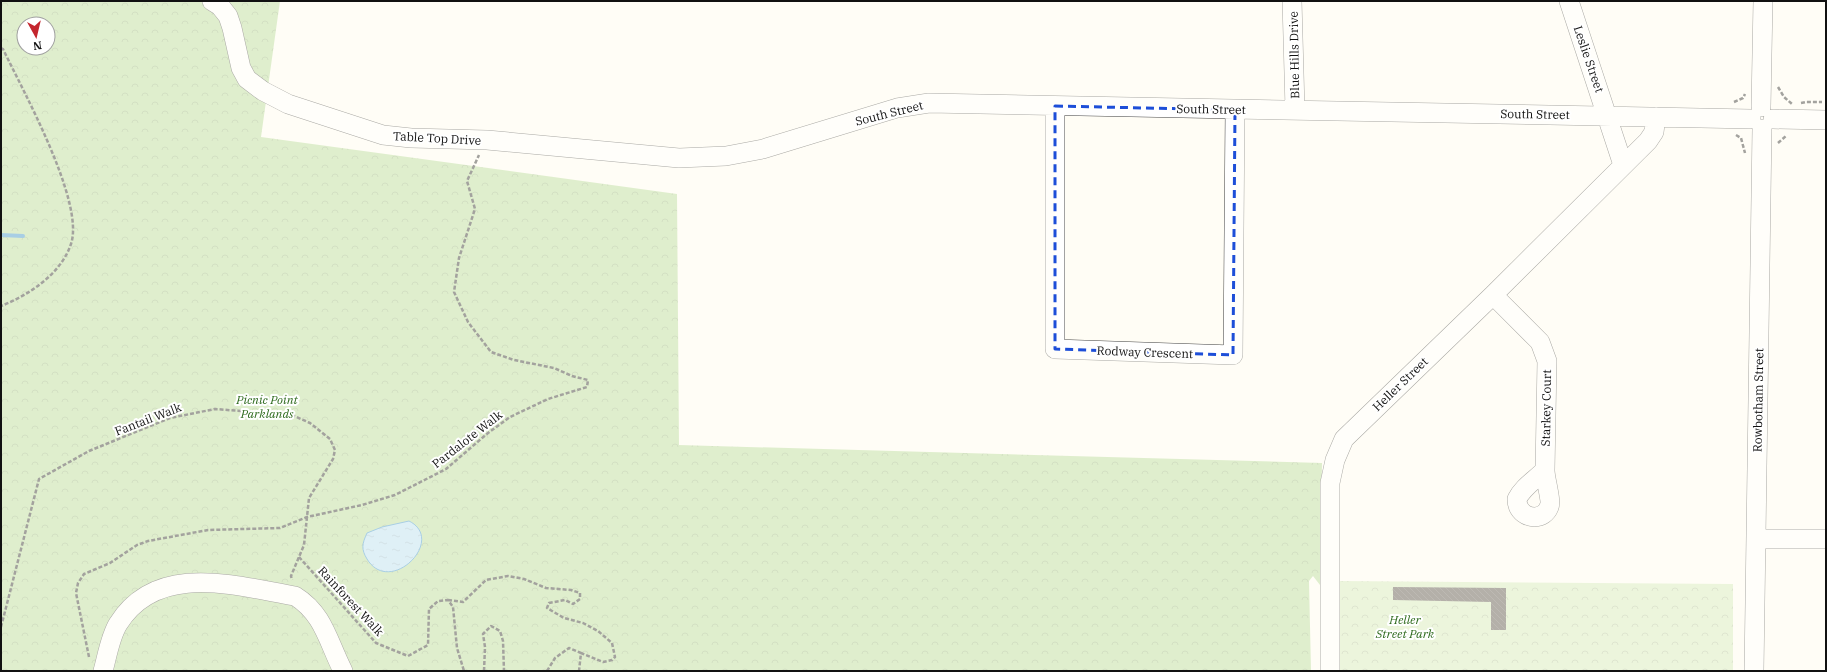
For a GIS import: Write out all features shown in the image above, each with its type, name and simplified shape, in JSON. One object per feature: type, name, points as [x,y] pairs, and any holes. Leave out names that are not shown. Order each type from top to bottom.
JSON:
[{"type":"street","name":"Table Top Drive","points":[[212,1],[220,6],[228,16],[240,68],[247,79],[262,91],[288,104],[383,135],[411,138],[486,140],[679,158]]},
{"type":"street","name":"Blue Hills Drive","points":[[1292,1],[1295,109]]},
{"type":"street","name":"Leslie Street","points":[[1569,1],[1608,116]]},
{"type":"street","name":"Rowbotham Street","points":[[1754,671],[1763,1]]},
{"type":"street","name":"South Street","points":[[679,158],[726,156],[763,149],[897,108],[929,103],[1234,110],[1295,109],[1762,118],[1824,111]]},
{"type":"street","name":"Rodway Crescent","points":[[1055,106],[1055,349],[1233,355],[1234,110]]},
{"type":"street","points":[[1608,116],[1623,165]]},
{"type":"street","name":"Heller Street","points":[[1330,671],[1330,483],[1335,460],[1344,439],[1493,295],[1623,165],[1654,132],[1656,117]]},
{"type":"street","name":"Starkey Court","points":[[1493,295],[1540,342],[1547,361],[1544,470]]},
{"type":"street","points":[[1756,539],[1826,539]]},
{"type":"street","points":[[96,667],[117,626],[130,607],[153,592],[174,585],[199,582],[295,596],[308,604],[321,621],[343,671]]},
{"type":"path","points":[[1,48],[3,49],[62,175],[73,217],[71,243],[54,273],[17,300],[1,306]]},
{"type":"path","points":[[1727,102],[1738,101],[1743,98],[1745,88]]},
{"type":"path","points":[[1778,88],[1784,97],[1793,104],[1806,102],[1824,111]]},
{"type":"path","points":[[1732,135],[1741,138],[1745,157]]},
{"type":"path","name":"Pardalote Walk","points":[[96,667],[88,647],[76,593],[78,583],[84,574],[110,563],[137,545],[148,541],[208,530],[280,528],[307,517],[362,505],[395,495],[446,469],[488,433],[510,417],[548,400],[587,387],[588,380],[572,376],[554,368],[514,360],[491,352],[468,322],[454,292],[459,258],[475,209],[467,180],[486,140]]},
{"type":"path","name":"Fantail Walk","points":[[1,627],[39,479],[89,451],[170,418],[215,409],[292,415],[310,423],[330,440],[335,450],[333,459],[309,498],[307,517]]},
{"type":"path","points":[[295,596],[291,576],[304,545],[307,517]]},
{"type":"path","name":"Rainforest Walk","points":[[299,557],[376,643],[408,656],[428,645],[429,609],[438,601],[448,600]]},
{"type":"path","points":[[448,600],[463,602],[486,580],[508,576],[524,579],[546,588],[571,590],[580,594],[580,599],[573,604],[565,600],[549,603],[547,608],[564,618],[583,623],[598,631],[612,644],[615,657],[612,660],[603,662],[569,648],[555,658],[547,671]]},
{"type":"path","points":[[448,600],[453,607],[457,648],[464,671]]},
{"type":"path","points":[[484,671],[483,634],[491,626],[500,632],[503,641],[504,671]]},
{"type":"path","points":[[579,671],[581,652]]},
{"type":"highlighted area","points":[[1055,106],[1235,110],[1233,355],[1055,349]]},
{"type":"green space","name":"Picnic Point Parklands","points":[[1,1],[280,1],[261,137],[677,194],[679,445],[1322,463],[1320,585],[1313,576],[1309,581],[1311,671],[1,671]]},
{"type":"green space","name":"Heller Street Park","points":[[1340,581],[1733,584],[1733,671],[1340,671]]},
{"type":"water","points":[[409,521],[419,530],[422,540],[418,551],[411,561],[400,569],[389,572],[377,569],[367,559],[363,549],[363,543],[367,533],[382,527]]},
{"type":"building","points":[[1393,587],[1506,588],[1506,630],[1491,630],[1491,602],[1393,600]]},
{"type":"waterway","points":[[1,235],[23,236]]}]
